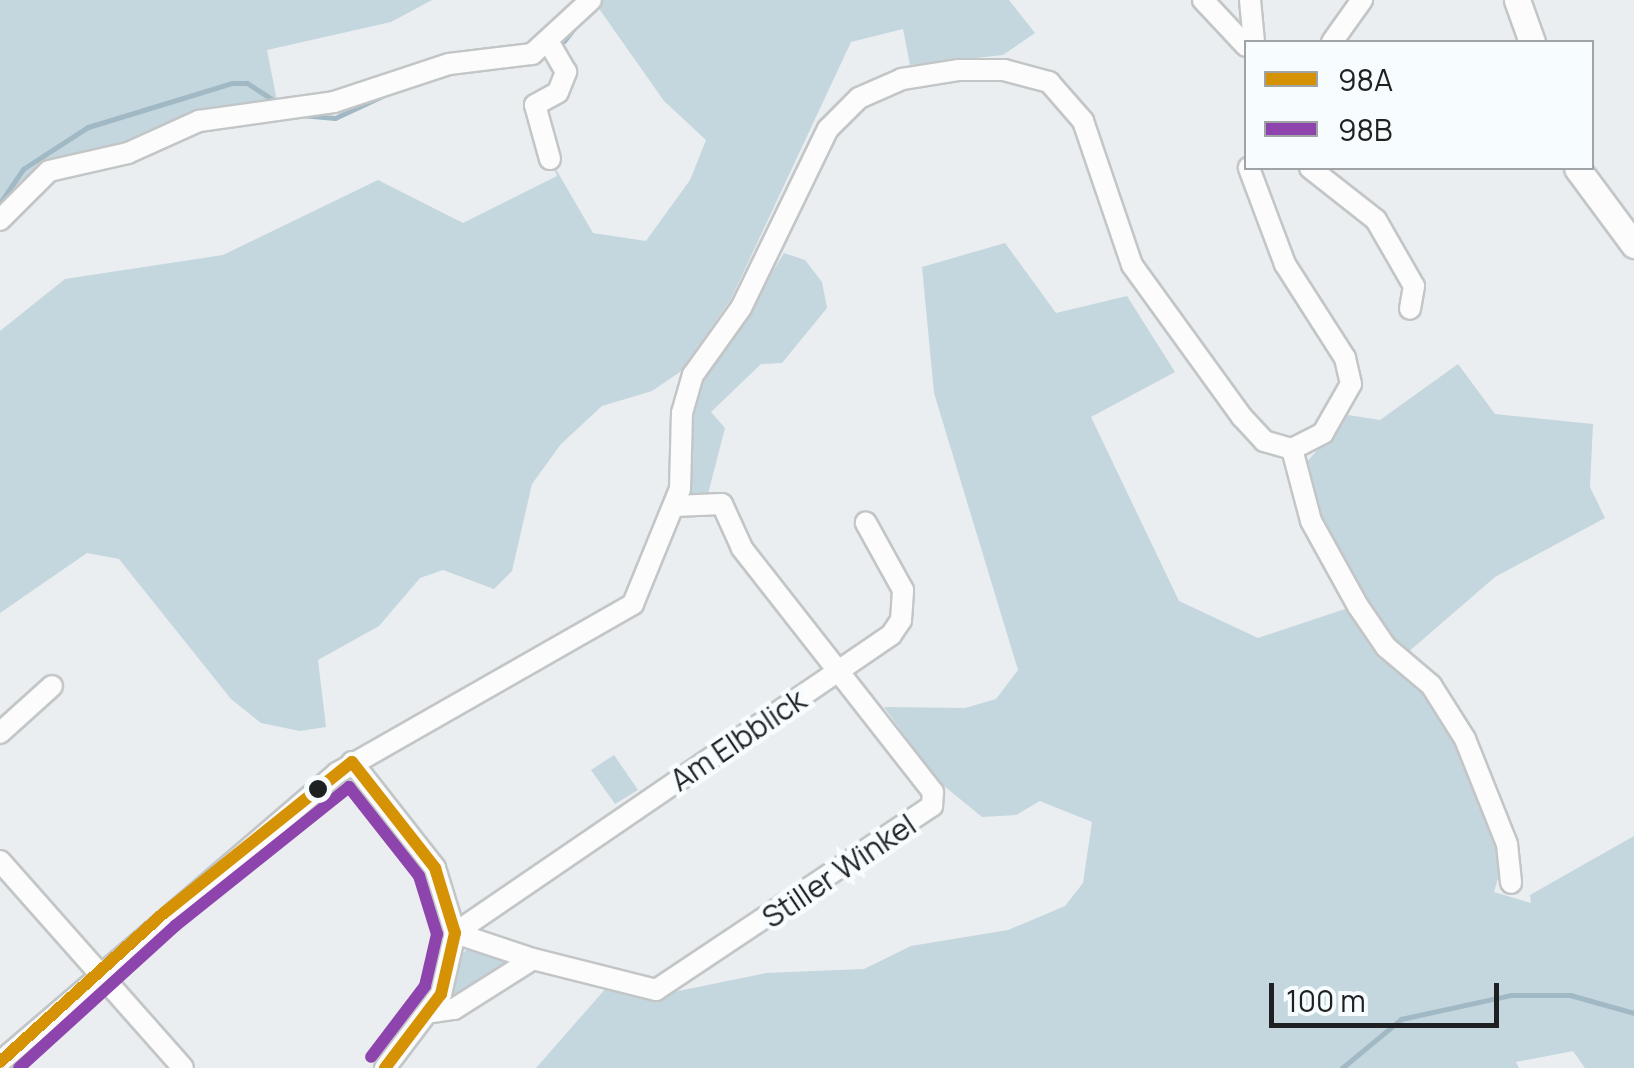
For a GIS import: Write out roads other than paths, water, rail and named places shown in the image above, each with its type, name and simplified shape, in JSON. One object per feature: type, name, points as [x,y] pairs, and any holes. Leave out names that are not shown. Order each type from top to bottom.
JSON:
[{"type":"main road","points":[[1517,0],[1531,40]]},
{"type":"main road","points":[[1579,170],[1634,245]]},
{"type":"street","points":[[0,220],[50,171],[128,153],[199,121],[285,105],[334,102],[449,64],[532,54],[550,44],[591,0]]},
{"type":"street","points":[[1203,0],[1244,44]]},
{"type":"street","points":[[1250,0],[1254,40]]},
{"type":"street","points":[[1333,40],[1362,0]]},
{"type":"street","points":[[550,44],[566,72],[558,92],[535,105],[550,159]]},
{"type":"street","points":[[0,1062],[97,972],[352,762],[624,612],[648,580],[674,506],[686,391],[741,308],[789,201],[828,128],[877,88],[959,70],[1038,76],[1083,121],[1132,266],[1242,417],[1264,440],[1292,449],[1323,433],[1351,384],[1345,358],[1285,264],[1250,170]]},
{"type":"street","points":[[1313,170],[1376,220],[1414,286],[1410,309]]},
{"type":"street","points":[[1292,449],[1310,520],[1358,606],[1386,647],[1430,685],[1465,739],[1506,844],[1511,883]]},
{"type":"street","name":"Am Elbblick","points":[[454,932],[606,828],[624,806],[655,796],[840,673],[742,548],[722,504],[674,506]]},
{"type":"street","points":[[840,673],[891,635],[905,604],[866,524]]},
{"type":"street","name":"Am Elbblick","points":[[820,685],[822,652]]},
{"type":"street","name":"Stiller Winkel","points":[[533,959],[656,990],[932,806],[934,792],[840,673]]},
{"type":"street","points":[[0,734],[52,686]]},
{"type":"street","points":[[352,762],[436,868],[454,932],[451,972],[432,1012],[386,1068]]},
{"type":"street","points":[[0,862],[184,1068]]},
{"type":"street","points":[[454,932],[533,959]]},
{"type":"street","points":[[432,1012],[454,1010],[533,959]]},
{"type":"waterway","points":[[564,41],[574,28]]},
{"type":"waterway","points":[[0,203],[23,169],[88,127],[232,83],[247,83],[278,103]]},
{"type":"waterway","points":[[301,115],[335,118],[393,91]]},
{"type":"waterway","points":[[1342,1068],[1401,1019],[1511,995],[1570,995],[1634,1013]]}]
